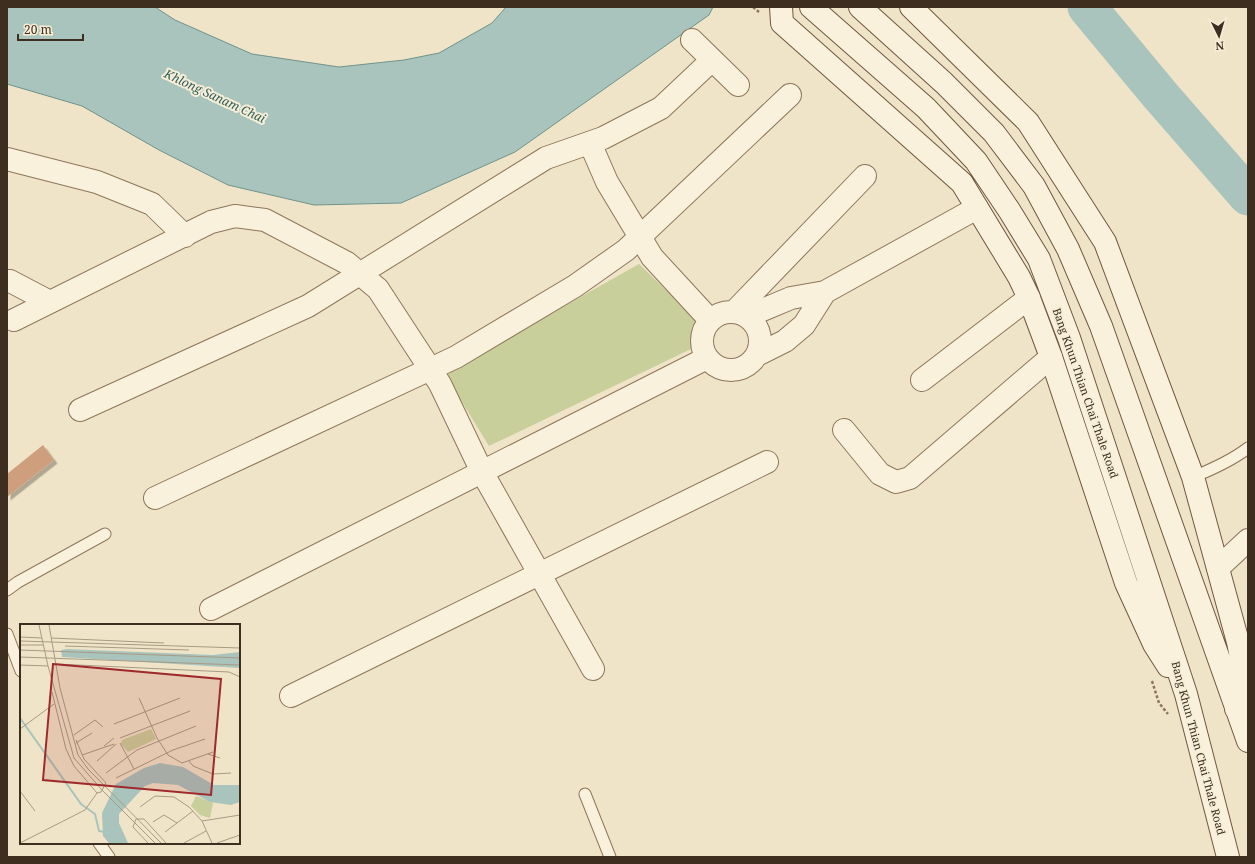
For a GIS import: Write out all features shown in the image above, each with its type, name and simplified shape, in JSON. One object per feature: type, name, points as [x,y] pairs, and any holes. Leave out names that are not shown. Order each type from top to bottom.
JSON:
[{"type":"street","points":[[781,7],[782,23],[962,184],[1019,277],[1029,298],[1051,357],[1126,583],[1154,644],[1186,694]]},
{"type":"street","name":"Bang Khun Thian Chai Thale Road","points":[[811,7],[926,108],[976,160],[1040,259],[1069,338],[1186,694],[1228,857]]},
{"type":"street","points":[[860,7],[944,83],[994,133],[1029,180],[1068,249],[1101,326],[1248,741]]},
{"type":"street","points":[[910,7],[1028,122],[1105,242],[1193,478],[1238,642],[1245,677],[1236,709]]},
{"type":"street","points":[[692,40],[738,85]]},
{"type":"street","points":[[80,410],[308,306],[546,158],[603,138],[661,108],[712,60]]},
{"type":"street","points":[[155,498],[456,357],[575,286],[626,250],[790,94]]},
{"type":"street","points":[[590,143],[607,182],[652,257],[710,320]]},
{"type":"street","points":[[7,159],[97,182],[152,204],[185,236]]},
{"type":"street","points":[[742,314],[865,176]]},
{"type":"street","points":[[742,314],[758,326],[761,338],[760,351],[753,362],[742,369],[729,371],[717,367],[707,358],[702,345],[703,332],[710,320],[722,312],[742,314],[791,298],[825,292],[976,208]]},
{"type":"street","points":[[14,320],[211,222],[235,216],[265,220],[347,263],[378,289],[440,384],[482,472],[593,670]]},
{"type":"street","points":[[7,281],[10,281],[50,302]]},
{"type":"street","points":[[757,356],[785,341],[804,325],[825,292]]},
{"type":"street","points":[[922,380],[1029,298]]},
{"type":"street","points":[[844,430],[880,474],[896,482],[910,478],[1051,357]]},
{"type":"street","points":[[211,609],[707,358]]},
{"type":"street","points":[[291,696],[767,462]]},
{"type":"street","points":[[1218,568],[1248,540]]},
{"type":"lane","points":[[1193,478],[1217,468],[1237,457],[1248,448]]},
{"type":"lane","points":[[7,590],[18,582],[105,534]]},
{"type":"lane","points":[[7,634],[20,668]]},
{"type":"lane","points":[[585,794],[610,857]]},
{"type":"lane","points":[[100,844],[109,857]]},
{"type":"green space","points":[[639,264],[696,319],[691,349],[489,446],[446,376],[458,366]]},
{"type":"water","name":"Khlong Sanam Chai","points":[[7,7],[155,7],[175,20],[252,54],[339,67],[404,60],[439,53],[492,23],[506,7],[713,7],[709,15],[515,152],[401,203],[314,205],[228,185],[159,150],[82,106],[7,84]]},
{"type":"building","points":[[43,445],[54,460],[7,497],[7,474]]},
{"type":"waterway","points":[[1087,7],[1160,95],[1248,196]]}]
